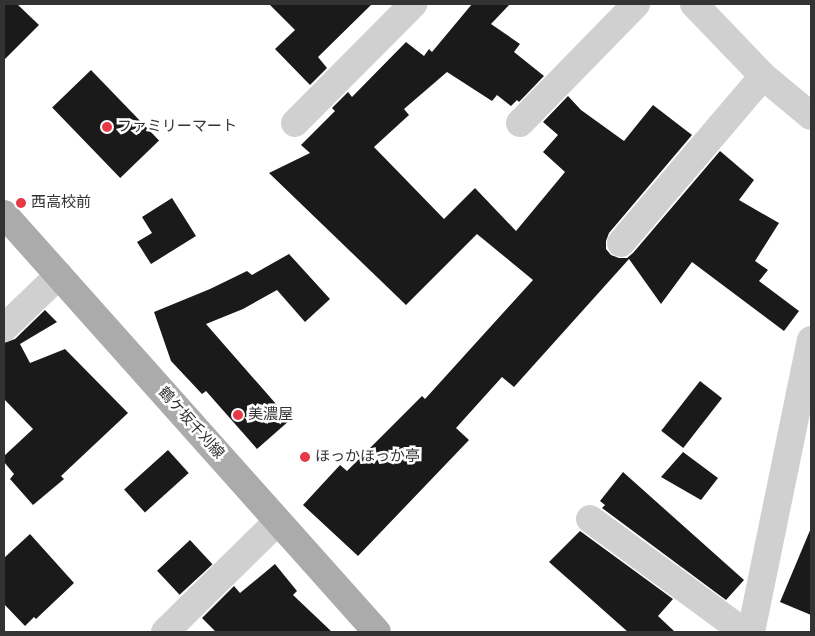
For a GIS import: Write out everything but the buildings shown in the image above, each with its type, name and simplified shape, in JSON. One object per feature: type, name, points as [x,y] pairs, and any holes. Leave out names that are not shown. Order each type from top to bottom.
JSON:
[{"type":"main road","name":"鶴ケ坂千刈線","points":[[4,214],[377,632]]},
{"type":"street","points":[[295,123],[413,4]]},
{"type":"street","points":[[520,123],[636,4]]},
{"type":"street","points":[[694,4],[763,76],[811,116]]},
{"type":"street","points":[[621,243],[763,76]]},
{"type":"street","points":[[4,328],[59,276]]},
{"type":"street","points":[[751,632],[811,340]]},
{"type":"street","points":[[590,519],[744,632]]},
{"type":"street","points":[[165,632],[278,521]]},
{"type":"place","name":"ファミリーマート","points":[[107,127]]},
{"type":"place","name":"西高校前","points":[[21,203]]},
{"type":"place","name":"美濃屋","points":[[238,415]]},
{"type":"place","name":"ほっかほっか亭","points":[[305,457]]}]
